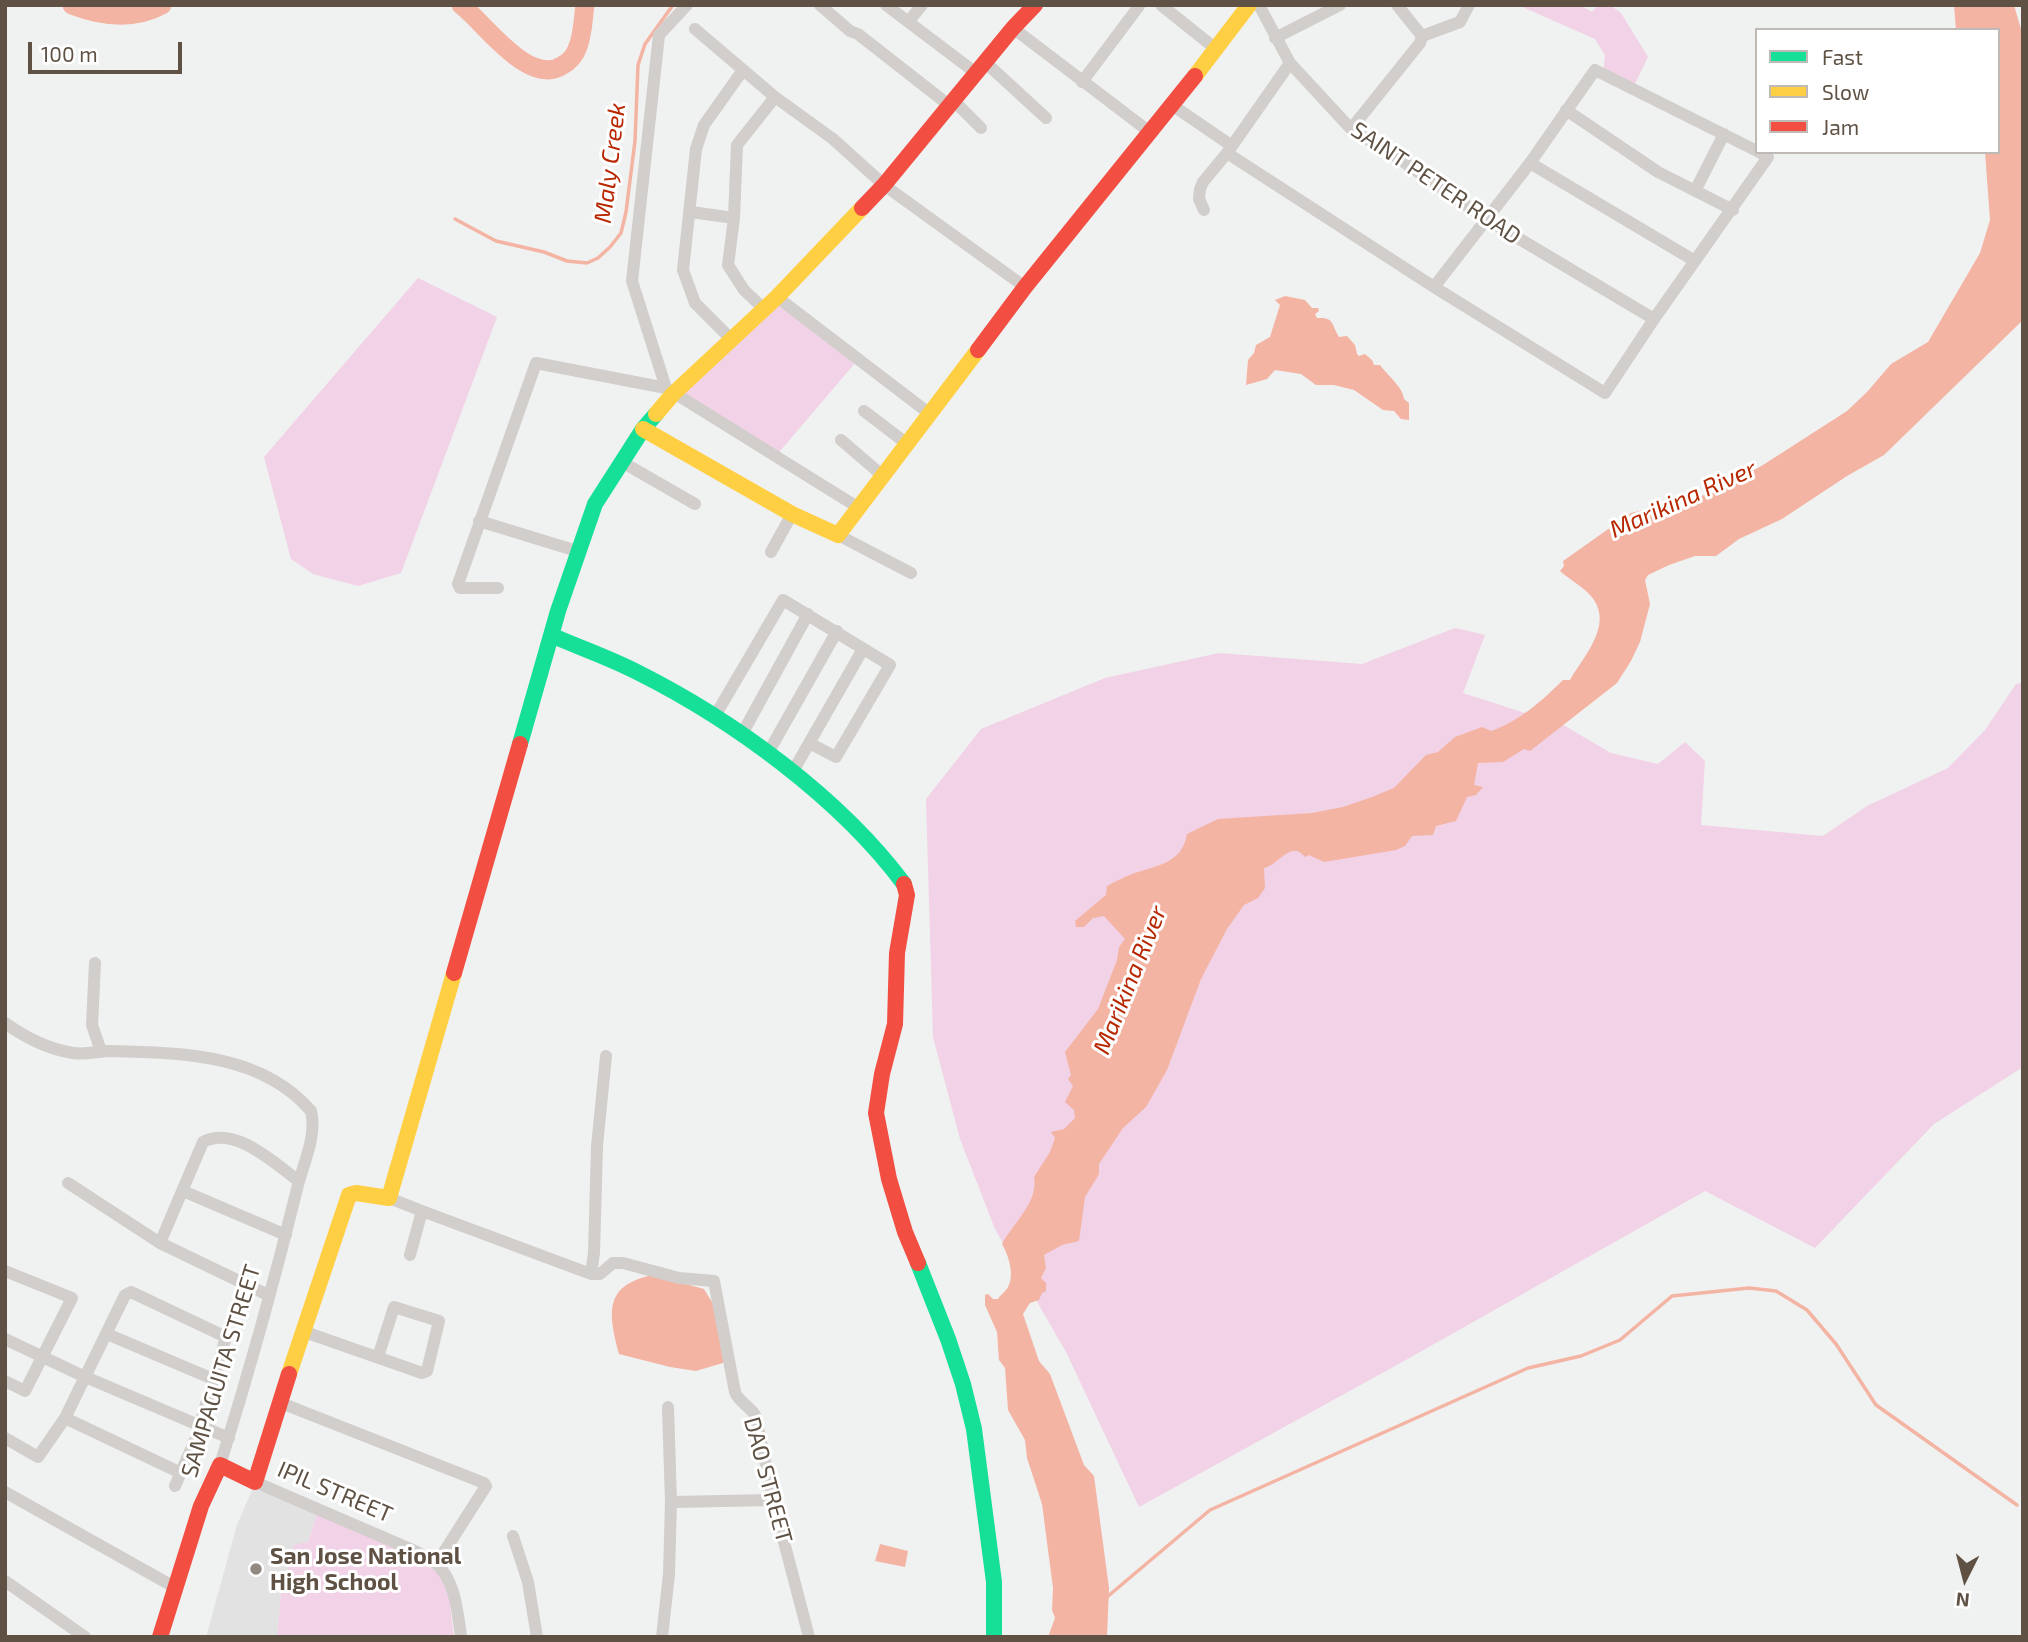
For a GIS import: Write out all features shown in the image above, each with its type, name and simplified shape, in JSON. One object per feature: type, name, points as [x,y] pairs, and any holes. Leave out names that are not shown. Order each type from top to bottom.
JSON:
[{"type":"street","points":[[669,391],[632,281],[659,35],[687,5]]},
{"type":"street","points":[[820,5],[850,31],[858,34],[981,128]]},
{"type":"street","points":[[886,5],[981,67],[1046,118]]},
{"type":"street","points":[[909,21],[922,5]]},
{"type":"street","points":[[388,1198],[578,551],[595,504],[669,391],[778,298],[884,185],[1035,5]]},
{"type":"street","points":[[1161,5],[1216,49]]},
{"type":"street","points":[[838,535],[1025,287],[1151,133],[1249,5]]},
{"type":"street","name":"SAINT PETER ROAD","points":[[1259,5],[1290,63],[1350,129],[1388,151],[1486,219],[1654,319]]},
{"type":"street","points":[[1275,38],[1340,5]]},
{"type":"street","points":[[1397,5],[1422,36]]},
{"type":"street","points":[[1422,36],[1460,22],[1469,5]]},
{"type":"street","points":[[1082,82],[1139,6]]},
{"type":"street","points":[[1013,28],[1151,133]]},
{"type":"street","points":[[695,29],[775,97],[833,139],[884,185],[1025,287]]},
{"type":"street","points":[[1350,129],[1420,43],[1422,36]]},
{"type":"street","points":[[1204,210],[1199,199],[1199,190],[1290,63]]},
{"type":"street","points":[[732,340],[695,303],[683,270],[696,149],[704,125],[743,70]]},
{"type":"street","points":[[1434,287],[1530,163],[1595,70],[1755,150]]},
{"type":"street","points":[[764,309],[744,290],[728,265],[734,218],[737,145],[775,97]]},
{"type":"street","points":[[1172,105],[1229,149],[1434,287],[1605,393],[1768,157],[1762,154]]},
{"type":"street","points":[[1566,110],[1658,172],[1733,210]]},
{"type":"street","points":[[1695,191],[1724,134]]},
{"type":"street","points":[[1530,163],[1695,261]]},
{"type":"street","points":[[691,212],[734,218]]},
{"type":"street","points":[[778,298],[930,414]]},
{"type":"street","points":[[498,588],[458,586],[478,521],[536,362],[669,391],[859,508]]},
{"type":"street","points":[[864,411],[906,443]]},
{"type":"street","points":[[643,429],[792,514],[911,573]]},
{"type":"street","points":[[841,440],[883,475]]},
{"type":"street","points":[[622,462],[695,504]]},
{"type":"street","points":[[771,552],[792,514]]},
{"type":"street","points":[[478,521],[578,551]]},
{"type":"street","points":[[715,716],[783,600],[890,666],[836,757],[809,743]]},
{"type":"street","points":[[742,734],[808,614]]},
{"type":"street","points":[[768,752],[836,631]]},
{"type":"street","points":[[553,636],[678,692],[768,752],[856,827],[904,884],[907,895],[898,944],[895,1024],[882,1074],[876,1114],[889,1179],[905,1232],[948,1339],[974,1429],[994,1582],[994,1637]]},
{"type":"street","points":[[792,773],[863,649]]},
{"type":"street","points":[[5,1023],[28,1039],[52,1048],[74,1054],[101,1051],[92,1025],[95,963]]},
{"type":"street","name":"SAMPAGUITA STREET","points":[[101,1051],[185,1053],[216,1059],[265,1074],[308,1107],[312,1115],[309,1147],[229,1438],[201,1506],[160,1637]]},
{"type":"street","points":[[255,1482],[302,1331],[349,1195],[356,1193],[388,1198],[595,1274],[597,1146],[606,1056]]},
{"type":"street","points":[[160,1243],[203,1142],[214,1136],[233,1139],[259,1152],[299,1181]]},
{"type":"street","points":[[68,1183],[160,1243],[268,1296]]},
{"type":"street","points":[[183,1191],[286,1235]]},
{"type":"street","points":[[410,1255],[422,1211]]},
{"type":"street","name":"DAO STREET","points":[[595,1274],[613,1263],[623,1263],[679,1278],[715,1281],[736,1392],[739,1400],[756,1417],[773,1500],[809,1637]]},
{"type":"street","points":[[5,1272],[72,1297],[25,1391],[5,1381]]},
{"type":"street","points":[[5,1438],[38,1457],[65,1418],[83,1376],[125,1295],[131,1292],[226,1336],[200,1427],[175,1486]]},
{"type":"street","points":[[302,1331],[419,1373],[425,1372],[439,1321],[394,1307],[378,1357]]},
{"type":"street","points":[[107,1334],[213,1380]]},
{"type":"street","points":[[5,1339],[83,1376],[229,1438]]},
{"type":"street","points":[[281,1403],[478,1479],[486,1486],[437,1563],[451,1589],[458,1612],[461,1637]]},
{"type":"street","points":[[662,1637],[669,1574],[671,1502],[668,1408]]},
{"type":"street","points":[[65,1418],[181,1473]]},
{"type":"street","name":"IPIL STREET","points":[[220,1465],[437,1563]]},
{"type":"street","points":[[5,1492],[176,1588]]},
{"type":"street","points":[[671,1502],[773,1500]]},
{"type":"street","points":[[513,1536],[528,1582],[537,1637]]},
{"type":"street","points":[[5,1581],[84,1636]]},
{"type":"shaded area","points":[[1518,5],[1580,5],[1592,12],[1598,5],[1610,5],[1621,13],[1648,57],[1634,86],[1603,73],[1605,55],[1595,39]]},
{"type":"shaded area","points":[[418,278],[497,317],[401,573],[358,586],[313,574],[291,559],[264,457]]},
{"type":"shaded area","points":[[779,303],[856,362],[775,457],[677,400]]},
{"type":"shaded area","points":[[1455,628],[1485,635],[1463,693],[1565,726],[1611,753],[1658,764],[1685,742],[1705,761],[1701,825],[1823,836],[1867,806],[1948,768],[1985,730],[2016,684],[2023,683],[2023,1067],[1934,1124],[1815,1248],[1705,1191],[1139,1507],[1066,1352],[995,1229],[960,1139],[933,1037],[926,799],[981,729],[1105,678],[1219,653],[1362,664]]},
{"type":"shaded area","name":"San Jose National High School","points":[[253,1488],[317,1514],[308,1542],[281,1593],[277,1637],[206,1637],[237,1525]]},
{"type":"shaded area","points":[[317,1514],[388,1541],[443,1576],[449,1597],[454,1637],[277,1637],[281,1593],[295,1544],[308,1542]]},
{"type":"water","name":"Marikina River","points":[[1954,5],[2014,5],[2023,36],[2023,320],[1884,455],[1782,519],[1739,539],[1716,556],[1695,556],[1648,575],[1645,580],[1650,604],[1640,642],[1617,683],[1530,751],[1524,749],[1503,762],[1478,763],[1474,785],[1483,787],[1476,795],[1467,797],[1456,821],[1436,826],[1433,835],[1412,836],[1405,846],[1396,850],[1324,862],[1295,851],[1264,868],[1265,888],[1258,898],[1244,905],[1227,929],[1201,979],[1167,1070],[1146,1107],[1123,1128],[1099,1164],[1099,1174],[1085,1197],[1079,1241],[1062,1245],[1044,1255],[1046,1268],[1041,1278],[1046,1283],[1046,1291],[1039,1300],[1030,1303],[1023,1314],[1039,1361],[1050,1374],[1084,1465],[1094,1476],[1109,1588],[1107,1637],[1048,1637],[1055,1618],[1042,1504],[1027,1458],[1025,1440],[1008,1410],[1005,1368],[999,1360],[997,1332],[985,1305],[985,1295],[998,1299],[1009,1285],[1010,1267],[1002,1244],[1033,1195],[1034,1177],[1050,1152],[1055,1138],[1051,1132],[1064,1129],[1075,1118],[1074,1110],[1065,1102],[1073,1086],[1068,1079],[1071,1075],[1065,1052],[1098,1009],[1117,960],[1119,947],[1125,939],[1104,916],[1093,918],[1084,927],[1076,927],[1075,921],[1106,895],[1107,886],[1167,862],[1180,852],[1187,834],[1218,819],[1312,813],[1343,807],[1394,788],[1426,755],[1438,752],[1455,737],[1482,727],[1491,731],[1520,716],[1539,703],[1563,680],[1570,680],[1598,631],[1599,610],[1594,600],[1560,571],[1564,566],[1563,561],[1631,513],[1713,493],[1763,465],[1847,411],[1891,364],[1928,342],[1980,253],[1990,220],[1985,154],[2000,154],[2000,28],[1956,28]]},
{"type":"water","points":[[1285,296],[1305,300],[1312,308],[1318,308],[1319,311],[1315,314],[1317,318],[1329,320],[1339,337],[1347,336],[1355,345],[1359,356],[1365,354],[1374,365],[1380,365],[1409,403],[1409,420],[1401,419],[1394,411],[1383,410],[1354,390],[1334,385],[1316,385],[1301,374],[1275,370],[1267,379],[1246,385],[1248,360],[1256,345],[1270,337],[1280,305],[1275,300]]},
{"type":"water","points":[[653,1275],[704,1289],[715,1307],[726,1362],[696,1371],[619,1354],[613,1325],[614,1302],[625,1286]]},
{"type":"water","points":[[880,1544],[908,1551],[905,1567],[875,1561]]},
{"type":"waterway","points":[[72,5],[117,15],[140,13],[162,5]]},
{"type":"waterway","points":[[461,5],[522,61],[536,68],[550,70],[565,64],[575,54],[585,5]]},
{"type":"waterway","name":"Maly Creek","points":[[455,219],[496,241],[544,252],[567,261],[587,263],[598,258],[610,247],[621,233],[626,212],[635,141],[638,65],[645,44],[673,5]]},
{"type":"waterway","points":[[1107,1597],[1210,1510],[1528,1368],[1581,1356],[1620,1340],[1672,1296],[1749,1288],[1776,1291],[1807,1310],[1836,1344],[1876,1405],[2017,1505]]},
{"type":"traffic: fast","points":[[520,744],[558,611],[595,504],[643,429],[656,414]]},
{"type":"traffic: fast","points":[[553,636],[637,672],[747,737],[849,821],[904,884]]},
{"type":"traffic: fast","points":[[918,1263],[948,1339],[974,1429],[994,1582],[994,1637]]},
{"type":"traffic: slow","points":[[1195,76],[1249,5]]},
{"type":"traffic: slow","points":[[656,414],[673,394],[777,297],[862,208]]},
{"type":"traffic: slow","points":[[643,429],[792,514],[838,535],[978,350]]},
{"type":"traffic: slow","points":[[289,1374],[349,1195],[356,1193],[389,1198],[454,973]]},
{"type":"traffic: jam","points":[[862,208],[1035,5]]},
{"type":"traffic: jam","points":[[978,350],[1025,287],[1195,76]]},
{"type":"traffic: jam","points":[[454,973],[520,744]]},
{"type":"traffic: jam","points":[[904,884],[907,895],[897,953],[895,1024],[882,1074],[876,1113],[889,1179],[905,1232],[918,1263]]},
{"type":"traffic: jam","points":[[160,1637],[201,1506],[220,1465],[255,1482],[289,1374]]},
{"type":"place","name":"San Jose National High School","points":[[256,1569]]}]
